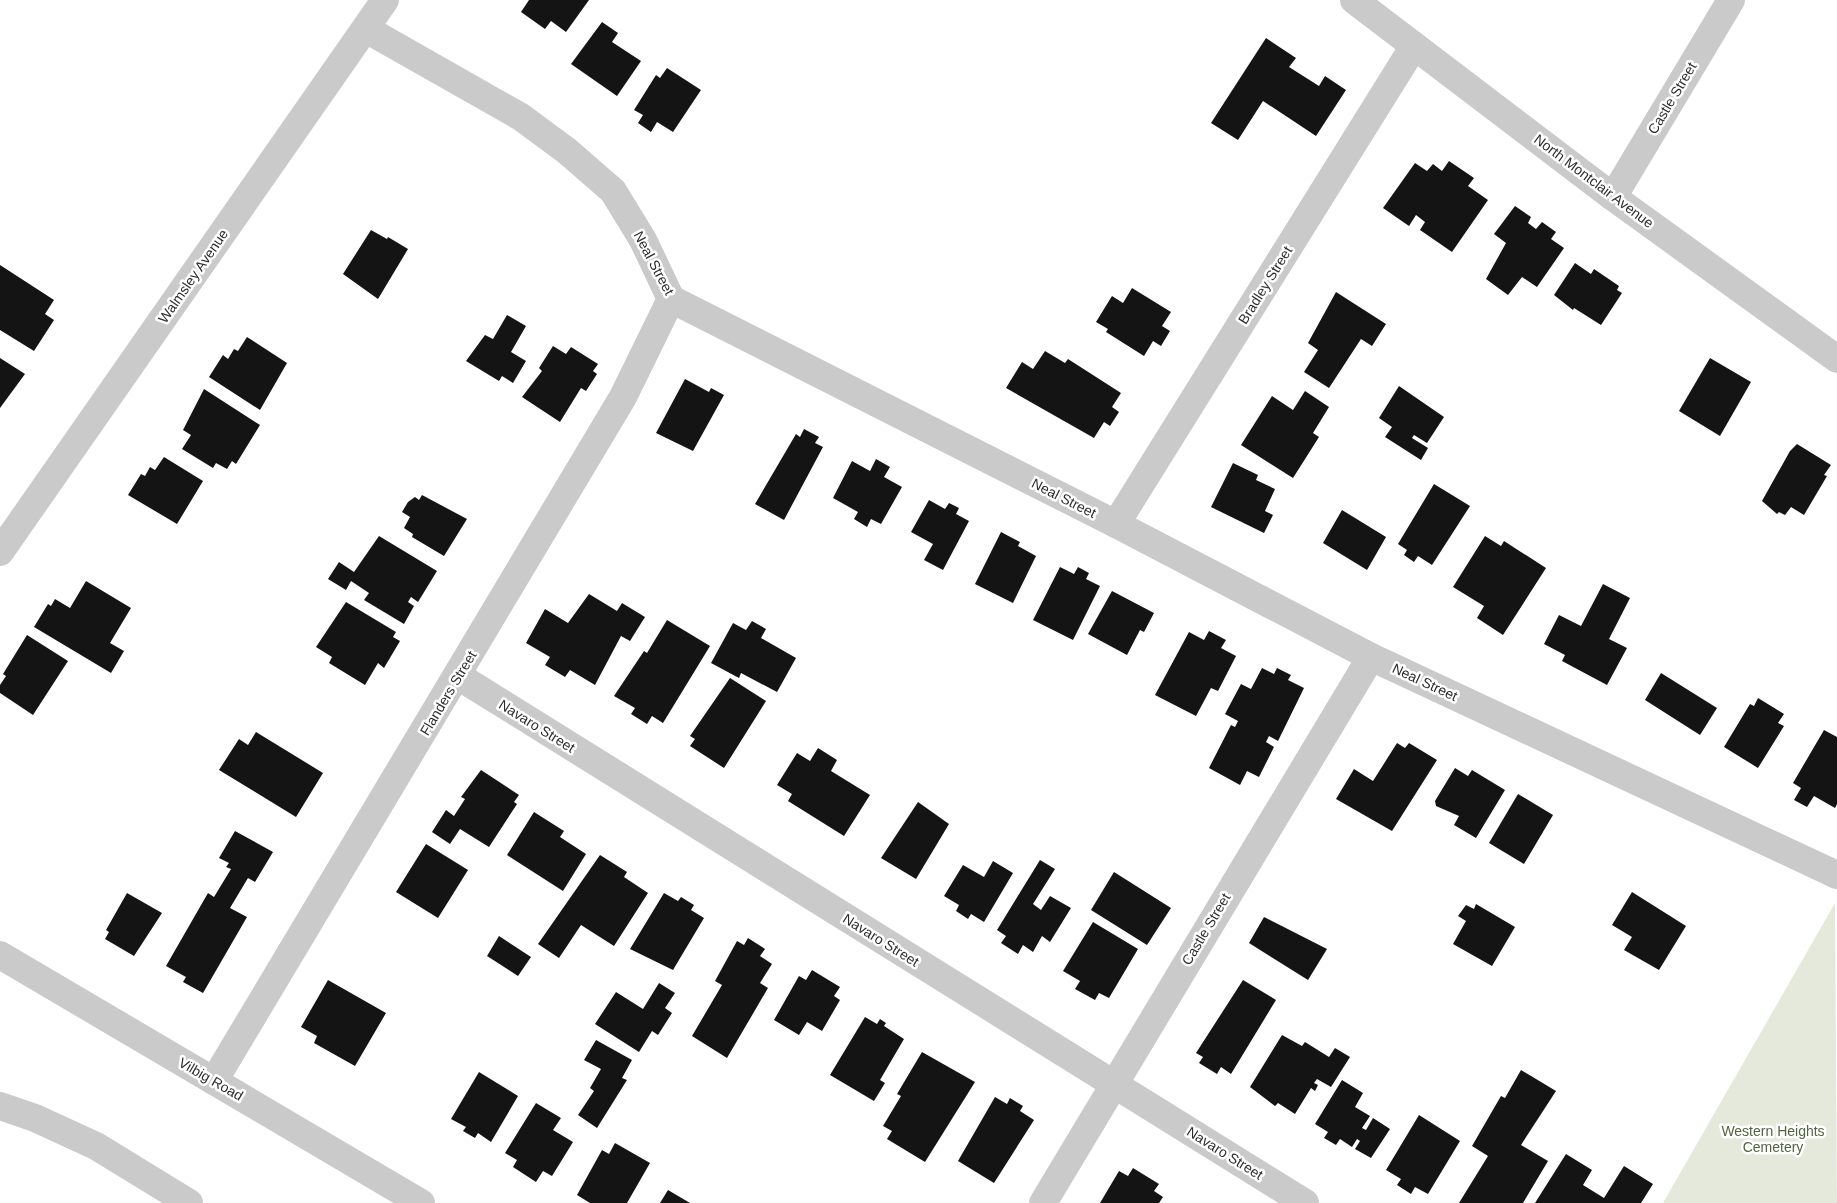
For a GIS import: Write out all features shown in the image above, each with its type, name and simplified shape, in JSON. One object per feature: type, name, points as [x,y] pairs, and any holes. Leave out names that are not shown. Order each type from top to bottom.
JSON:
[{"type":"street","name":"Walmsley Avenue","points":[[0,552],[385,0]]},
{"type":"street","name":"North Montclair Avenue","points":[[1354,0],[1613,197],[1837,359]]},
{"type":"street","name":"Castle Street","points":[[1613,197],[1731,0]]},
{"type":"street","name":"Neal Street","points":[[366,28],[521,117],[567,152],[613,191],[643,240],[671,299],[1116,524],[1371,657],[1837,875]]},
{"type":"street","name":"Bradley Street","points":[[1116,524],[1414,46]]},
{"type":"street","name":"Flanders Street","points":[[214,1081],[458,676],[622,397],[671,299]]},
{"type":"street","name":"Castle Street","points":[[1043,1203],[1371,657]]},
{"type":"street","name":"Navaro Street","points":[[458,676],[1305,1203]]},
{"type":"street","name":"Vilbig Road","points":[[0,956],[421,1203]]},
{"type":"street","points":[[0,1106],[35,1118],[96,1146],[189,1203]]},
{"type":"green space","name":"Western Heights Cemetery","points":[[1835,903],[1837,1203],[1663,1203]]},
{"type":"building","points":[[529,0],[589,0],[566,32],[551,21],[545,29],[521,12]]},
{"type":"building","points":[[602,22],[618,33],[612,42],[641,61],[617,96],[571,64]]},
{"type":"building","points":[[1266,38],[1296,58],[1289,67],[1319,86],[1325,76],[1346,90],[1316,136],[1263,101],[1238,140],[1211,123]]},
{"type":"building","points":[[667,68],[701,90],[673,132],[657,122],[651,132],[638,123],[643,115],[634,110],[656,75],[660,78]]},
{"type":"building","points":[[1449,161],[1474,178],[1468,186],[1488,200],[1452,252],[1420,230],[1425,222],[1416,215],[1409,226],[1383,208],[1415,163],[1427,171],[1433,164],[1442,171]]},
{"type":"building","points":[[1515,206],[1531,217],[1528,223],[1536,229],[1542,222],[1556,232],[1551,239],[1564,248],[1537,287],[1522,277],[1508,295],[1486,279],[1506,243],[1494,234]]},
{"type":"building","points":[[371,230],[387,239],[388,237],[408,249],[378,299],[343,274]]},
{"type":"building","points":[[1575,263],[1591,274],[1594,269],[1619,286],[1617,290],[1622,293],[1601,325],[1574,308],[1573,310],[1554,295]]},
{"type":"building","points":[[0,265],[54,300],[45,314],[54,320],[34,351],[0,330]]},
{"type":"building","points":[[1132,288],[1171,312],[1162,326],[1170,331],[1161,346],[1153,341],[1144,356],[1106,332],[1108,329],[1096,322],[1112,296],[1123,303]]},
{"type":"building","points":[[1336,292],[1386,324],[1372,346],[1361,339],[1329,388],[1304,372],[1318,350],[1308,343]]},
{"type":"building","points":[[507,315],[526,326],[511,352],[526,361],[513,383],[502,376],[499,381],[466,361],[485,335],[493,339]]},
{"type":"building","points":[[247,337],[287,363],[260,410],[209,377],[223,355],[228,359],[234,349],[238,351]]},
{"type":"building","points":[[553,346],[566,354],[571,347],[598,364],[593,371],[597,374],[586,391],[581,388],[560,422],[522,397],[542,371],[539,368]]},
{"type":"building","points":[[1045,351],[1065,363],[1068,359],[1121,393],[1112,407],[1119,412],[1110,426],[1104,422],[1094,438],[1006,388],[1022,362],[1033,369]]},
{"type":"building","points":[[0,358],[25,374],[0,408]]},
{"type":"building","points":[[1710,358],[1751,382],[1720,436],[1679,411]]},
{"type":"building","points":[[685,379],[709,392],[711,388],[724,395],[693,451],[656,433]]},
{"type":"building","points":[[1399,386],[1444,417],[1427,443],[1414,435],[1412,438],[1428,448],[1421,460],[1385,437],[1392,427],[1379,418]]},
{"type":"building","points":[[204,389],[260,425],[236,464],[232,461],[227,469],[216,463],[213,468],[182,449],[191,435],[183,430]]},
{"type":"building","points":[[1305,391],[1329,407],[1313,433],[1319,437],[1293,478],[1241,445],[1272,396],[1293,410]]},
{"type":"building","points":[[804,429],[819,437],[815,443],[823,447],[784,520],[755,504],[796,434],[800,437]]},
{"type":"building","points":[[1797,444],[1831,465],[1824,475],[1827,476],[1804,515],[1791,507],[1785,515],[1779,512],[1777,514],[1762,501],[1790,451]]},
{"type":"building","points":[[164,457],[203,481],[177,524],[128,495],[141,474],[145,476],[150,467],[155,470]]},
{"type":"building","points":[[876,459],[890,467],[884,477],[902,487],[881,524],[871,519],[867,527],[854,519],[858,512],[833,498],[852,461],[870,471]]},
{"type":"building","points":[[1233,463],[1258,475],[1256,480],[1275,489],[1265,511],[1273,515],[1264,533],[1211,507]]},
{"type":"building","points":[[1434,484],[1470,506],[1432,565],[1418,556],[1414,562],[1404,555],[1407,550],[1398,544]]},
{"type":"building","points":[[422,495],[467,519],[444,556],[412,537],[413,534],[404,528],[410,517],[402,512],[408,502],[415,497],[419,500]]},
{"type":"building","points":[[929,500],[945,509],[949,503],[959,508],[956,514],[969,521],[943,570],[924,560],[933,544],[911,532]]},
{"type":"building","points":[[1342,510],[1386,537],[1367,570],[1323,543]]},
{"type":"building","points":[[1001,532],[1020,542],[1018,546],[1036,556],[1013,603],[975,584]]},
{"type":"building","points":[[379,536],[437,571],[418,602],[411,597],[408,602],[414,606],[404,624],[364,600],[369,593],[351,581],[346,590],[328,579],[339,562],[354,572]]},
{"type":"building","points":[[1485,536],[1501,546],[1504,541],[1546,568],[1503,635],[1477,618],[1484,606],[1453,587]]},
{"type":"building","points":[[1060,567],[1074,574],[1078,567],[1089,573],[1086,579],[1100,586],[1073,640],[1033,620]]},
{"type":"building","points":[[86,581],[131,608],[110,643],[124,651],[111,673],[34,627],[48,604],[51,606],[55,599],[70,608]]},
{"type":"building","points":[[1603,584],[1630,598],[1609,639],[1627,648],[1607,685],[1562,661],[1565,655],[1544,644],[1559,615],[1581,626]]},
{"type":"building","points":[[1112,591],[1154,613],[1144,632],[1140,630],[1127,655],[1088,634]]},
{"type":"building","points":[[589,594],[617,611],[622,603],[645,617],[630,641],[621,636],[595,685],[570,670],[565,677],[545,665],[550,657],[526,643],[545,609],[568,623]]},
{"type":"building","points":[[346,602],[396,632],[393,637],[400,641],[384,668],[378,663],[365,685],[329,663],[332,657],[316,647]]},
{"type":"building","points":[[667,620],[710,646],[663,723],[652,716],[647,724],[631,714],[635,708],[614,696],[644,651],[647,653]]},
{"type":"building","points":[[752,621],[766,629],[761,638],[796,658],[777,692],[741,673],[739,678],[711,663],[733,623],[746,630]]},
{"type":"building","points":[[1209,631],[1226,640],[1221,648],[1236,656],[1218,691],[1211,688],[1196,716],[1155,695],[1189,632],[1204,640]]},
{"type":"building","points":[[27,635],[68,661],[33,715],[0,693],[0,685],[6,676],[3,674]]},
{"type":"building","points":[[1262,668],[1274,674],[1277,668],[1291,675],[1288,680],[1304,688],[1278,741],[1269,736],[1266,742],[1274,747],[1259,777],[1247,771],[1240,785],[1209,768],[1231,725],[1235,727],[1238,721],[1225,714],[1241,684],[1251,689]]},
{"type":"building","points":[[1661,673],[1717,708],[1700,735],[1645,700]]},
{"type":"building","points":[[730,678],[766,701],[724,768],[690,746],[695,739],[690,736]]},
{"type":"building","points":[[1758,698],[1784,714],[1778,723],[1784,726],[1758,768],[1724,747],[1750,704],[1754,706]]},
{"type":"building","points":[[1824,730],[1837,737],[1837,804],[1835,808],[1814,796],[1807,807],[1794,800],[1801,788],[1793,783]]},
{"type":"building","points":[[256,732],[323,773],[296,817],[219,770],[239,739],[248,745]]},
{"type":"building","points":[[1397,743],[1405,748],[1409,743],[1437,760],[1392,831],[1336,799],[1354,769],[1373,781]]},
{"type":"building","points":[[818,748],[837,760],[831,771],[870,795],[844,836],[788,801],[792,794],[777,785],[797,753],[810,761]]},
{"type":"building","points":[[1455,768],[1468,776],[1472,770],[1505,790],[1476,838],[1454,825],[1459,816],[1436,806],[1435,801]]},
{"type":"building","points":[[481,770],[519,795],[514,802],[517,804],[489,847],[460,829],[450,844],[432,832],[446,810],[454,816],[465,799],[461,797]]},
{"type":"building","points":[[1518,794],[1553,815],[1524,864],[1489,843]]},
{"type":"building","points":[[918,802],[949,824],[916,879],[881,858]]},
{"type":"building","points":[[534,812],[564,831],[560,837],[586,854],[563,891],[507,855]]},
{"type":"building","points":[[235,831],[273,852],[255,882],[248,878],[230,908],[247,917],[203,993],[183,982],[186,977],[166,966],[208,893],[214,897],[231,869],[226,867],[229,863],[219,858]]},
{"type":"building","points":[[426,844],[468,870],[438,918],[396,892]]},
{"type":"building","points":[[600,855],[627,872],[624,877],[648,893],[614,946],[581,925],[559,958],[538,944]]},
{"type":"building","points":[[1040,860],[1055,869],[1033,904],[1041,910],[1050,896],[1071,908],[1050,942],[1042,936],[1033,952],[1023,945],[1018,954],[1001,943],[1006,936],[997,930]]},
{"type":"building","points":[[993,861],[1013,873],[984,922],[971,914],[968,919],[956,911],[959,905],[944,896],[963,865],[984,877]]},
{"type":"building","points":[[1114,872],[1171,908],[1147,945],[1091,910]]},
{"type":"building","points":[[1632,892],[1686,926],[1659,970],[1624,950],[1632,937],[1612,925]]},
{"type":"building","points":[[127,893],[162,913],[134,956],[105,939],[109,932],[106,930]]},
{"type":"building","points":[[664,893],[678,901],[681,897],[694,905],[691,910],[704,918],[673,970],[630,949]]},
{"type":"building","points":[[1476,904],[1515,927],[1492,966],[1453,944],[1466,921],[1458,916],[1466,905],[1474,909]]},
{"type":"building","points":[[1264,917],[1327,949],[1308,980],[1249,943]]},
{"type":"building","points":[[1093,922],[1138,949],[1109,998],[1099,993],[1095,1000],[1075,989],[1080,981],[1063,971]]},
{"type":"building","points":[[499,936],[531,957],[518,976],[487,956]]},
{"type":"building","points":[[748,938],[765,949],[760,956],[772,964],[760,983],[768,988],[727,1058],[692,1036],[722,985],[715,981],[737,941],[744,945]]},
{"type":"building","points":[[812,970],[840,987],[834,996],[840,1000],[822,1031],[807,1022],[799,1035],[774,1020],[799,976],[806,980]]},
{"type":"building","points":[[328,980],[386,1013],[355,1066],[314,1043],[317,1036],[301,1027]]},
{"type":"building","points":[[1243,980],[1276,1000],[1231,1074],[1221,1067],[1217,1074],[1199,1063],[1203,1057],[1196,1053]]},
{"type":"building","points":[[659,983],[675,993],[665,1008],[672,1013],[658,1035],[652,1031],[639,1052],[595,1024],[616,992],[643,1009]]},
{"type":"building","points":[[865,1017],[877,1024],[880,1019],[886,1023],[884,1026],[904,1039],[880,1080],[885,1083],[874,1101],[830,1075]]},
{"type":"building","points":[[1282,1035],[1302,1046],[1305,1042],[1329,1057],[1335,1048],[1350,1057],[1331,1087],[1317,1079],[1314,1083],[1318,1085],[1315,1091],[1311,1088],[1295,1114],[1278,1103],[1275,1106],[1250,1087]]},
{"type":"building","points":[[596,1040],[632,1060],[622,1078],[627,1080],[597,1128],[578,1115],[594,1091],[590,1088],[601,1069],[584,1060]]},
{"type":"building","points":[[922,1052],[975,1082],[925,1162],[887,1139],[892,1131],[883,1126],[901,1096],[897,1094]]},
{"type":"building","points":[[1521,1070],[1556,1091],[1521,1145],[1548,1161],[1523,1203],[1459,1203],[1488,1156],[1472,1146],[1501,1096],[1505,1098]]},
{"type":"building","points":[[479,1072],[518,1096],[491,1142],[478,1133],[475,1138],[463,1131],[466,1127],[451,1119]]},
{"type":"building","points":[[1342,1080],[1363,1093],[1355,1107],[1370,1116],[1362,1128],[1366,1130],[1373,1118],[1390,1129],[1371,1158],[1355,1149],[1360,1141],[1357,1139],[1352,1147],[1340,1139],[1336,1145],[1324,1138],[1328,1132],[1315,1124]]},
{"type":"building","points":[[995,1097],[1007,1104],[1010,1098],[1023,1106],[1020,1111],[1034,1120],[994,1183],[958,1161]]},
{"type":"building","points":[[536,1103],[561,1118],[553,1130],[573,1142],[552,1176],[543,1171],[536,1182],[513,1167],[517,1160],[505,1153]]},
{"type":"building","points":[[1419,1115],[1460,1141],[1428,1194],[1415,1187],[1411,1194],[1397,1185],[1401,1179],[1386,1170]]},
{"type":"building","points":[[615,1143],[650,1163],[627,1203],[590,1203],[577,1195],[602,1150],[609,1154]]},
{"type":"building","points":[[1566,1154],[1592,1170],[1583,1185],[1604,1198],[1624,1166],[1653,1184],[1641,1203],[1535,1203]]},
{"type":"building","points":[[1133,1168],[1159,1184],[1154,1191],[1163,1197],[1159,1203],[1100,1203],[1119,1171],[1128,1176]]},
{"type":"building","points":[[668,1190],[690,1203],[660,1203]]}]
